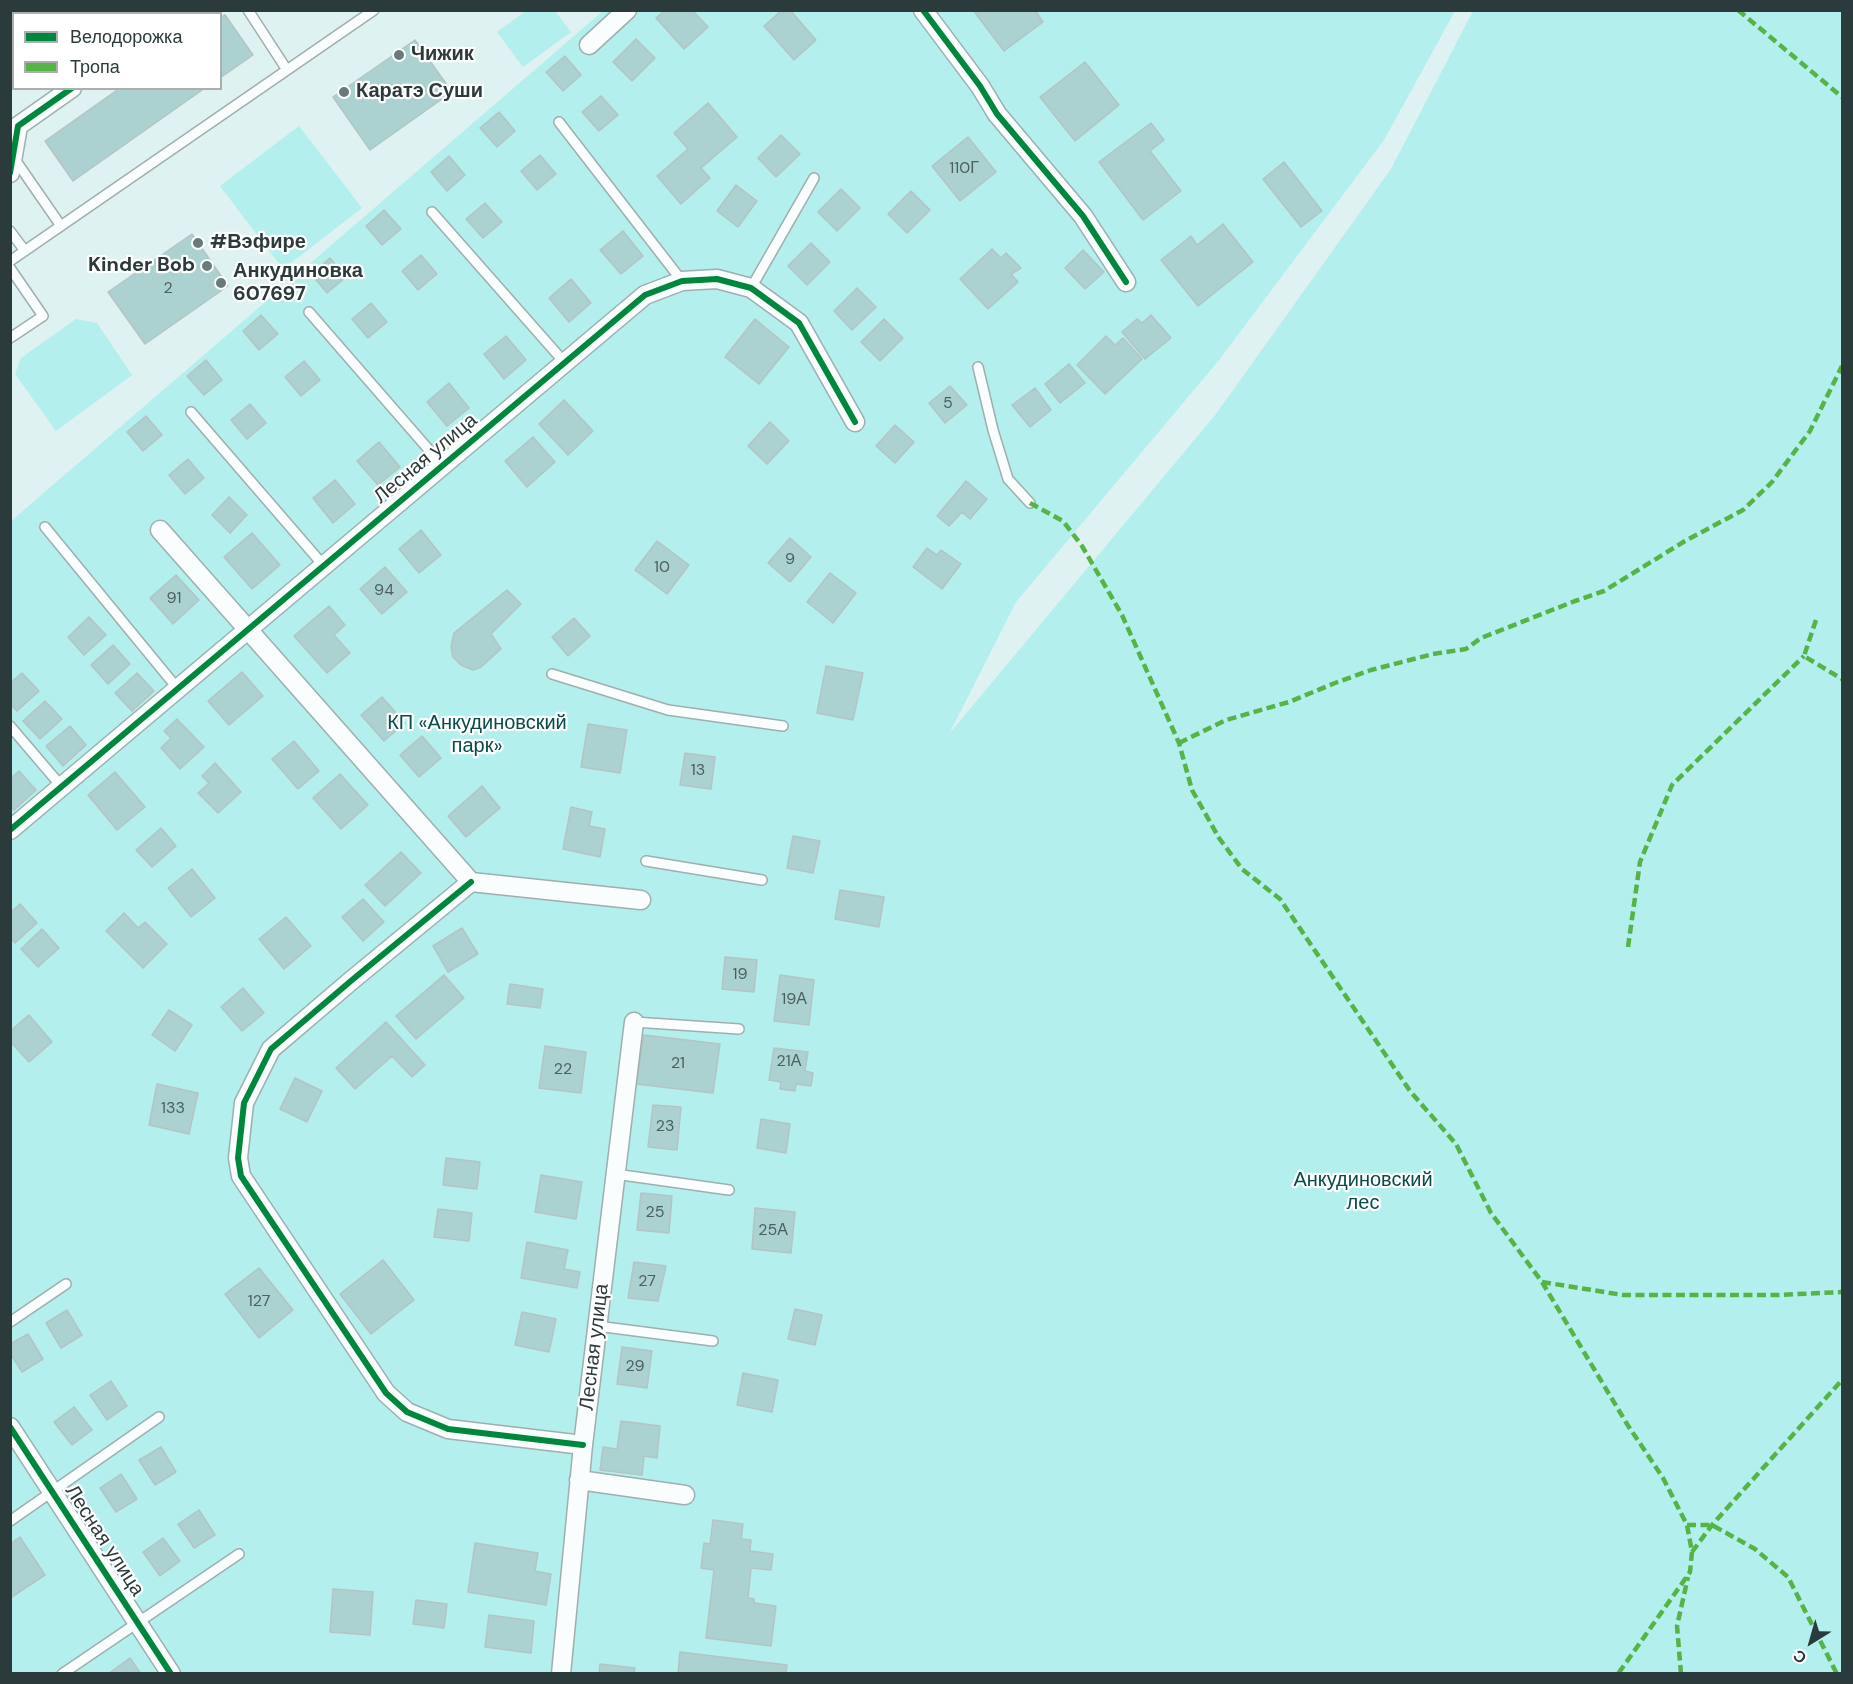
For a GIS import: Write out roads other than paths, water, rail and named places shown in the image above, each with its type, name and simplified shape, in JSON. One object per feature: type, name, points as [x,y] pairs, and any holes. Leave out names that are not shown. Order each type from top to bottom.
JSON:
[{"type":"street","points":[[590,45],[627,10]]},
{"type":"street","points":[[923,10],[980,86],[997,114],[1083,216],[1126,282]]},
{"type":"street","points":[[12,162],[18,126],[69,90]]},
{"type":"street","name":"Лесная улица","points":[[10,830],[645,295],[682,281],[717,279],[751,288],[799,323],[855,422]]},
{"type":"street","points":[[160,530],[471,882],[641,900]]},
{"type":"street","points":[[471,882],[272,1049],[244,1103],[238,1158],[241,1176],[386,1393],[407,1412],[448,1429],[583,1445]]},
{"type":"street","name":"Лесная улица","points":[[561,1674],[579,1480],[634,1022]]},
{"type":"street","name":"Лесная улица","points":[[10,1427],[171,1674]]},
{"type":"street","points":[[579,1480],[685,1495]]},
{"type":"lane","points":[[248,10],[287,70]]},
{"type":"lane","points":[[10,261],[374,10]]},
{"type":"lane","points":[[559,122],[682,281]]},
{"type":"lane","points":[[12,162],[61,226]]},
{"type":"lane","points":[[751,288],[814,178]]},
{"type":"lane","points":[[432,212],[565,363]]},
{"type":"lane","points":[[10,231],[25,252]]},
{"type":"lane","points":[[10,268],[43,315],[10,338]]},
{"type":"lane","points":[[309,312],[443,466]]},
{"type":"lane","points":[[978,367],[993,430],[1008,479],[1030,503]]},
{"type":"lane","points":[[191,412],[324,566]]},
{"type":"lane","points":[[45,527],[178,689]]},
{"type":"lane","points":[[552,674],[668,710],[783,726]]},
{"type":"lane","points":[[10,726],[62,787]]},
{"type":"lane","points":[[646,861],[762,880]]},
{"type":"lane","points":[[634,1022],[739,1029]]},
{"type":"lane","points":[[615,1174],[729,1190]]},
{"type":"lane","points":[[10,1322],[66,1284]]},
{"type":"lane","points":[[597,1326],[713,1341]]},
{"type":"lane","points":[[10,1521],[159,1417]]},
{"type":"lane","points":[[62,1674],[238,1554]]},
{"type":"place","name":"Чижик","points":[[399,55]]},
{"type":"place","name":"Каратэ Суши","points":[[344,92]]},
{"type":"place","name":"#Вэфире","points":[[198,243]]},
{"type":"place","name":"Kinder Bob","points":[[207,266]]},
{"type":"place","name":"Анкудиновка 607697","points":[[221,283]]},
{"type":"park label","name":"КП «Анкудиновский парк»","points":[[477,736]]},
{"type":"park label","name":"Анкудиновский лес","points":[[1363,1192]]}]
